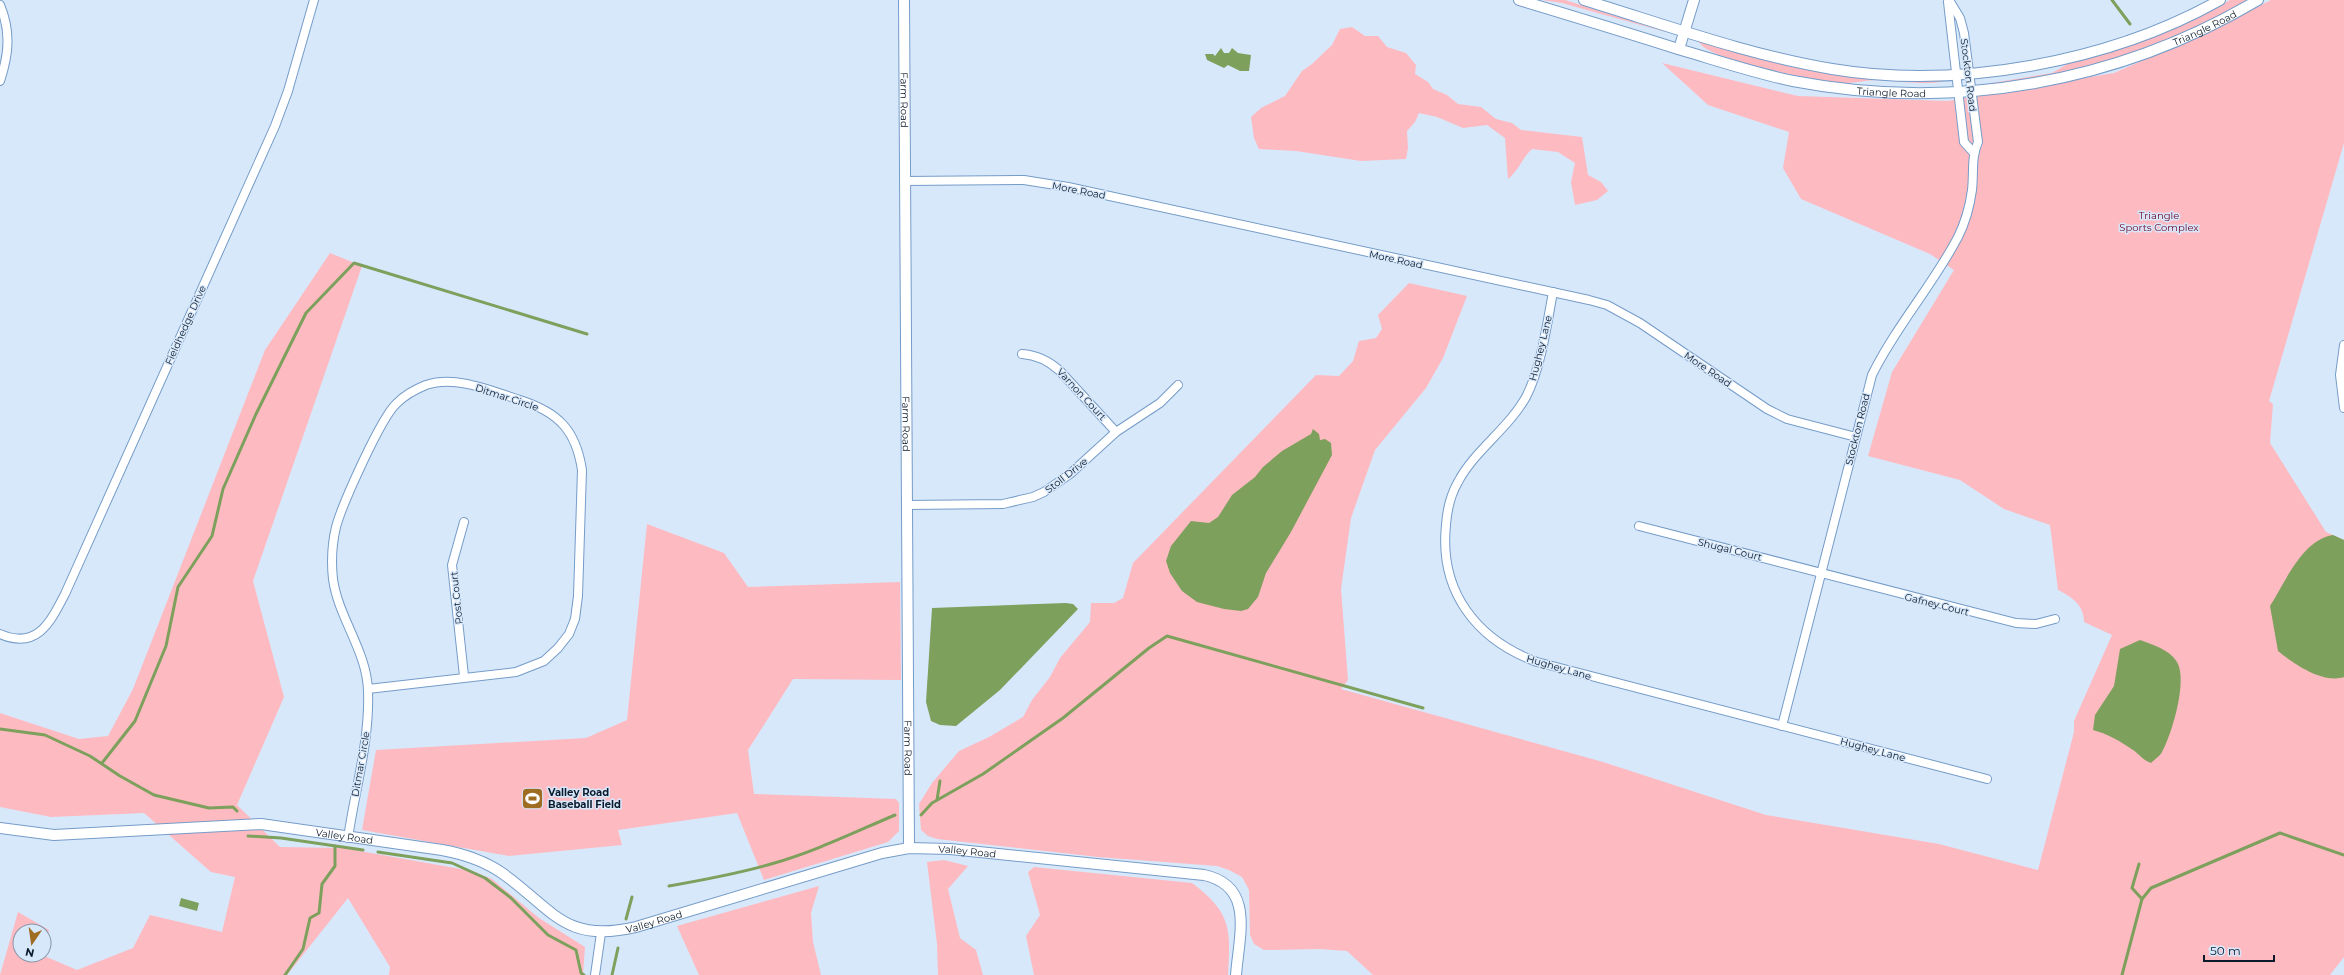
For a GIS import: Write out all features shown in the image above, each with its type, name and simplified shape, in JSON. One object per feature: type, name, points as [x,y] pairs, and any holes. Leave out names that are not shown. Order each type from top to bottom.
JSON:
[{"type":"street","name":"Fieldhedge Drive","points":[[0,634],[18,639],[32,637],[41,632],[48,625],[64,594],[262,154],[288,91],[314,0]]},
{"type":"street","name":"Farm Road","points":[[904,0],[909,848]]},
{"type":"street","name":"Triangle Road","points":[[1519,0],[1679,49],[1785,79],[1830,87],[1894,93],[1972,92],[2058,80],[2122,62],[2179,41],[2258,0]]},
{"type":"street","name":"Triangle Road","points":[[1584,0],[1767,55],[1834,69],[1882,74],[1955,74],[2018,68],[2090,52],[2156,30],[2220,0]]},
{"type":"street","points":[[1679,49],[1694,0]]},
{"type":"street","name":"Stockton Road","points":[[1782,726],[1872,374],[1883,352],[1958,237],[1972,190],[1973,152],[1978,142],[1970,73],[1962,26],[1949,0]]},
{"type":"street","name":"Stockton Road","points":[[1949,0],[1955,74],[1964,142],[1973,152]]},
{"type":"street","points":[[0,5],[8,32],[9,50],[0,81]]},
{"type":"street","name":"More Road","points":[[904,181],[1024,180],[1068,187],[1607,305],[1640,324],[1767,409],[1787,419],[1856,436]]},
{"type":"street","name":"Hughey Lane","points":[[1553,292],[1535,372],[1525,398],[1466,469],[1452,495],[1447,510],[1444,538],[1446,557],[1452,582],[1462,604],[1490,637],[1513,653],[1525,658],[1987,779]]},
{"type":"street","points":[[2344,345],[2340,375],[2344,408]]},
{"type":"street","name":"Varnon Court","points":[[1022,354],[1033,355],[1055,366],[1116,432]]},
{"type":"street","name":"Ditmar Circle","points":[[348,838],[368,720],[368,688],[360,656],[333,581],[331,562],[337,525],[378,432],[396,403],[410,392],[427,385],[449,381],[473,385],[537,405],[549,412],[563,423],[575,440],[579,451],[582,470],[578,596],[575,619],[569,634],[558,648],[544,661],[516,672],[464,676],[368,688]]},
{"type":"street","name":"Stoll Drive","points":[[906,506],[1003,504],[1033,498],[1070,474],[1116,432],[1160,403],[1178,385]]},
{"type":"street","name":"Post Court","points":[[464,522],[452,565],[464,676]]},
{"type":"street","name":"Shugal Court","points":[[1639,526],[1821,573]]},
{"type":"street","name":"Gafney Court","points":[[1821,573],[2016,623],[2036,624],[2055,619]]},
{"type":"street","name":"Valley Road","points":[[0,828],[54,836],[261,824],[348,838],[442,850],[474,858],[502,873],[557,918],[585,931],[601,933],[636,927],[864,858],[909,848],[950,849],[1217,878],[1234,891],[1240,909],[1236,975]]},
{"type":"street","points":[[595,975],[601,933]]},
{"type":"green space","points":[[1542,0],[1565,0],[1669,33],[1562,3]]},
{"type":"green space","points":[[2230,0],[2246,0],[2219,17],[2188,32],[2119,58],[2046,76],[2012,82],[1980,85],[2052,73],[2069,63],[2143,41],[2197,18]]},
{"type":"green space","name":"Triangle Sports Complex","points":[[2271,0],[2344,0],[2344,143],[2269,401],[2273,404],[2270,443],[2326,532],[2344,540],[2344,957],[2330,975],[1373,975],[1347,951],[1319,949],[1264,950],[1254,944],[1250,935],[1249,890],[1242,877],[1217,866],[1098,857],[937,839],[928,836],[921,830],[919,804],[932,783],[959,751],[989,737],[1023,717],[1032,700],[1050,677],[1060,658],[1090,622],[1091,603],[1114,603],[1123,598],[1133,563],[1316,375],[1339,376],[1353,361],[1359,341],[1376,338],[1382,329],[1378,315],[1409,283],[1467,296],[1443,358],[1426,388],[1375,450],[1351,518],[1341,589],[1348,680],[1341,689],[1603,762],[1766,815],[1939,844],[2038,870],[2074,732],[2074,721],[2112,635],[2084,622],[2082,611],[2076,602],[2058,590],[2050,525],[2004,509],[1960,480],[1868,456],[1892,372],[1954,270],[1930,254],[1801,199],[1783,168],[1789,132],[1708,105],[1662,63],[1798,96],[1948,101],[2114,73],[2221,26]]},
{"type":"green space","points":[[1352,27],[1365,36],[1378,36],[1387,47],[1406,53],[1416,65],[1415,74],[1428,82],[1433,89],[1447,95],[1458,104],[1481,107],[1496,119],[1512,123],[1521,130],[1582,137],[1588,175],[1601,182],[1608,191],[1597,200],[1575,205],[1571,182],[1575,163],[1558,152],[1532,149],[1508,179],[1505,138],[1487,125],[1463,128],[1437,117],[1419,113],[1415,122],[1407,131],[1408,148],[1406,159],[1361,161],[1296,151],[1259,149],[1254,138],[1251,117],[1261,108],[1285,96],[1302,71],[1312,64],[1332,45],[1340,29]]},
{"type":"green space","points":[[1699,40],[1788,66],[1837,75],[1948,80],[1931,83],[1875,80],[1838,83],[1761,68],[1737,61],[1717,54],[1704,47]]},
{"type":"green space","points":[[330,253],[362,266],[253,581],[284,697],[237,805],[280,847],[343,848],[472,871],[492,879],[539,918],[585,947],[583,975],[389,975],[390,967],[348,898],[287,975],[0,975],[12,933],[12,963],[52,963],[52,959],[77,970],[133,948],[150,915],[222,932],[235,877],[211,872],[144,813],[51,817],[0,807],[0,713],[79,739],[108,736],[133,689],[265,350]]},
{"type":"green space","points":[[647,524],[724,553],[748,587],[900,582],[901,680],[793,679],[748,750],[754,794],[896,799],[899,803],[899,831],[888,842],[764,880],[737,813],[618,830],[622,845],[509,856],[362,830],[376,750],[586,738],[627,720]]},
{"type":"green space","points":[[944,860],[968,866],[948,889],[960,938],[976,950],[983,975],[938,975],[937,944],[927,862]]},
{"type":"green space","points":[[1034,867],[1192,883],[1205,893],[1214,903],[1226,923],[1229,945],[1228,975],[1034,975],[1026,936],[1040,915],[1028,872]]},
{"type":"green space","points":[[819,886],[811,913],[813,942],[821,975],[699,975],[677,926]]},
{"type":"green space","points":[[18,912],[37,923],[15,923]]},
{"type":"shaded area","points":[[1221,48],[1224,53],[1229,53],[1232,48],[1238,53],[1251,55],[1249,71],[1240,71],[1228,65],[1224,68],[1207,60],[1205,54],[1213,54],[1215,56]]},
{"type":"shaded area","points":[[1313,429],[1319,434],[1320,440],[1325,439],[1331,443],[1332,455],[1291,532],[1266,573],[1258,597],[1248,609],[1241,611],[1224,609],[1197,602],[1182,591],[1170,573],[1166,561],[1171,546],[1191,521],[1209,523],[1218,517],[1232,495],[1255,477],[1263,467],[1282,451],[1311,434]]},
{"type":"shaded area","points":[[2333,535],[2344,540],[2344,677],[2327,678],[2309,672],[2292,662],[2278,651],[2270,606],[2296,563],[2304,553],[2322,538]]},
{"type":"shaded area","points":[[1073,604],[1078,609],[1000,690],[956,726],[940,725],[931,721],[926,702],[932,608]]},
{"type":"shaded area","points":[[2140,640],[2160,648],[2174,658],[2180,670],[2181,681],[2180,694],[2174,720],[2166,744],[2159,756],[2151,763],[2119,741],[2093,730],[2095,715],[2114,686],[2120,649]]},
{"type":"shaded area","points":[[181,898],[199,903],[197,911],[179,906]]},
{"type":"waterway","points":[[2112,0],[2130,24]]},
{"type":"waterway","points":[[102,763],[135,721],[166,646],[178,587],[212,536],[223,489],[256,414],[306,313],[354,263],[587,334]]},
{"type":"waterway","points":[[921,815],[932,803],[983,774],[1063,718],[1149,648],[1167,636],[1423,708]]},
{"type":"waterway","points":[[0,729],[45,735],[90,756],[120,776],[154,795],[209,808],[233,807],[237,811]]},
{"type":"waterway","points":[[937,800],[940,781]]},
{"type":"waterway","points":[[669,886],[733,874],[803,854],[895,815]]},
{"type":"waterway","points":[[2122,975],[2142,899],[2151,888],[2280,833],[2344,855]]},
{"type":"waterway","points":[[248,836],[281,838],[363,850]]},
{"type":"waterway","points":[[285,975],[303,949],[310,918],[319,913],[322,884],[335,866],[335,846]]},
{"type":"waterway","points":[[378,852],[452,863],[485,878],[511,898],[548,935],[576,950],[581,973],[584,975]]},
{"type":"waterway","points":[[2139,864],[2132,888],[2142,899]]},
{"type":"waterway","points":[[626,919],[632,897]]},
{"type":"waterway","points":[[612,975],[618,948]]},
{"type":"place","name":"Valley Road Baseball Field","points":[[532,798]]}]
